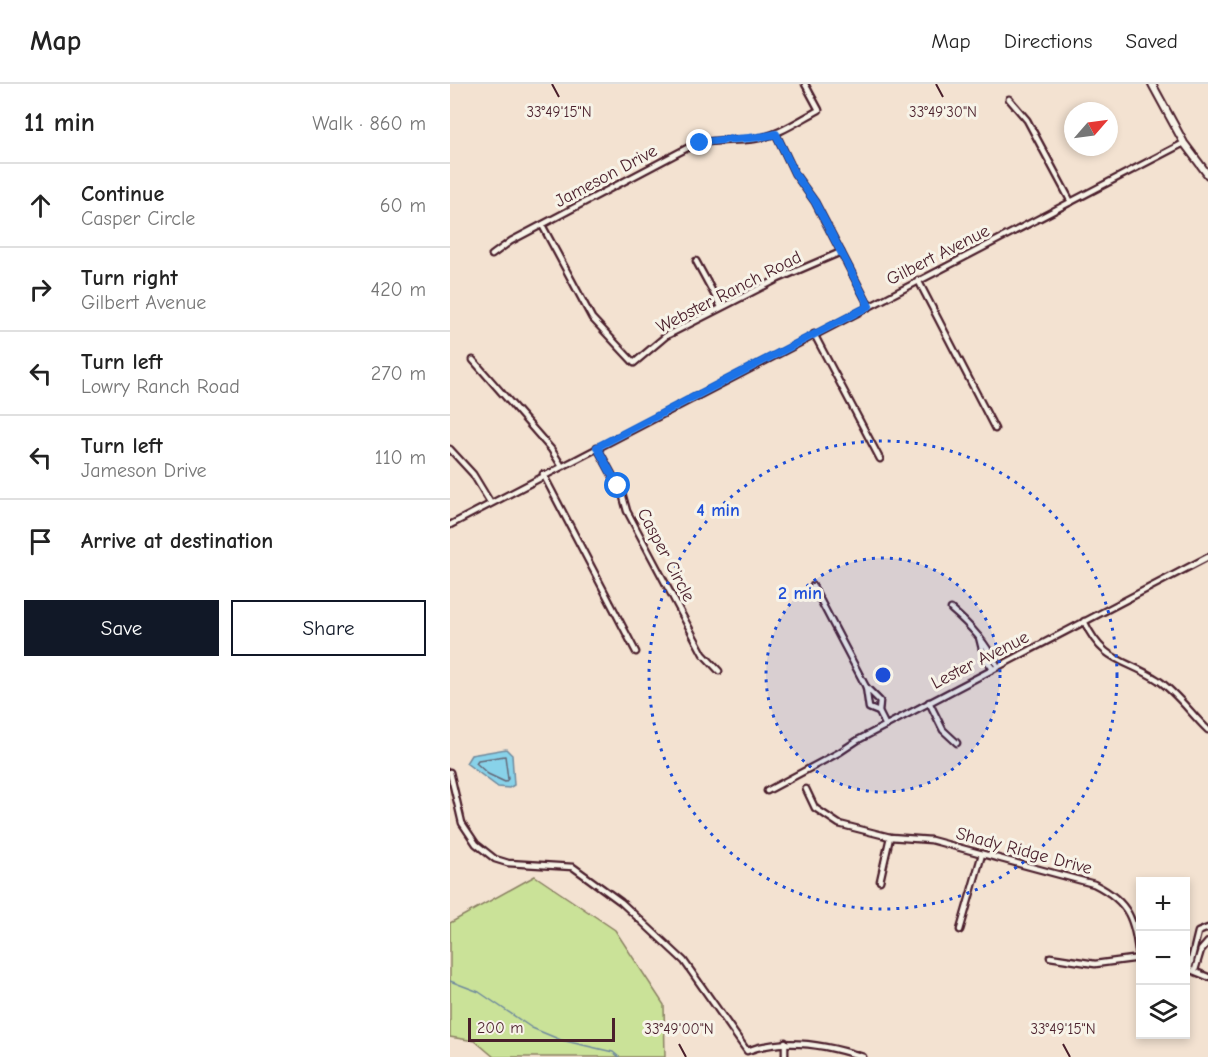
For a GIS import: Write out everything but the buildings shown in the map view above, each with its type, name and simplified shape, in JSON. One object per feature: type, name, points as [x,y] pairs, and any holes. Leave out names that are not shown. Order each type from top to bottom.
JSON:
[{"type":"street","name":"Jameson Drive","points":[[492,255],[542,225],[693,145],[720,140],[756,139],[776,134],[819,110],[805,84]]},
{"type":"street","points":[[1152,84],[1184,143],[1208,176]]},
{"type":"street","points":[[1009,99],[1027,120],[1071,202]]},
{"type":"street","points":[[776,134],[795,174],[815,202],[869,306]]},
{"type":"street","name":"Gilbert Avenue","points":[[450,525],[543,474],[1184,143]]},
{"type":"street","name":"Webster Ranch Road","points":[[542,225],[592,318],[634,363],[666,336],[841,252]]},
{"type":"street","points":[[696,261],[721,308]]},
{"type":"street","points":[[918,280],[995,429]]},
{"type":"street","points":[[814,334],[880,459]]},
{"type":"street","points":[[473,360],[551,449],[561,465]]},
{"type":"street","name":"Casper Circle","points":[[597,447],[622,493],[627,511],[703,654],[720,671]]},
{"type":"street","points":[[450,449],[473,474],[490,502]]},
{"type":"street","points":[[543,474],[636,652]]},
{"type":"street","name":"Lester Avenue","points":[[767,791],[928,702],[1208,557]]},
{"type":"street","points":[[813,586],[866,687],[879,701],[879,712],[886,726]]},
{"type":"street","points":[[951,609],[973,627],[992,651],[996,668]]},
{"type":"street","points":[[1084,621],[1093,639],[1107,654],[1158,681],[1208,730]]},
{"type":"street","points":[[979,637],[984,657],[996,668]]},
{"type":"street","points":[[866,687],[869,708],[879,712]]},
{"type":"street","points":[[928,702],[943,730],[957,743]]},
{"type":"street","points":[[450,772],[462,823],[476,844],[495,859],[508,864],[573,867],[613,895],[684,961],[730,1026],[733,1035],[747,1051],[765,1044],[785,1042],[830,1047],[863,1057]]},
{"type":"street","name":"Shady Ridge Drive","points":[[806,789],[814,808],[827,818],[890,837],[931,840],[1094,884],[1107,890],[1118,899],[1133,920],[1136,936]]},
{"type":"street","points":[[880,881],[890,837]]},
{"type":"street","points":[[960,930],[982,854]]},
{"type":"street","points":[[1190,969],[1198,932],[1208,928]]},
{"type":"street","points":[[1190,969],[1208,942]]},
{"type":"street","points":[[1050,957],[1095,964],[1136,959]]},
{"type":"street","points":[[1190,969],[1208,977]]},
{"type":"street","points":[[785,1042],[785,1057]]},
{"type":"green space","points":[[535,876],[615,930],[664,1005],[665,1057],[494,1057],[475,1041],[450,1037],[450,923]]},
{"type":"water","points":[[506,749],[512,755],[514,785],[509,788],[498,787],[466,763],[471,755]]},
{"type":"waterway","points":[[450,981],[479,992],[532,1028],[561,1040],[613,1052],[619,1057]]},
{"type":"route","points":[[618,486],[597,447],[869,306],[815,202],[795,174],[776,134],[748,140],[700,143]]}]
